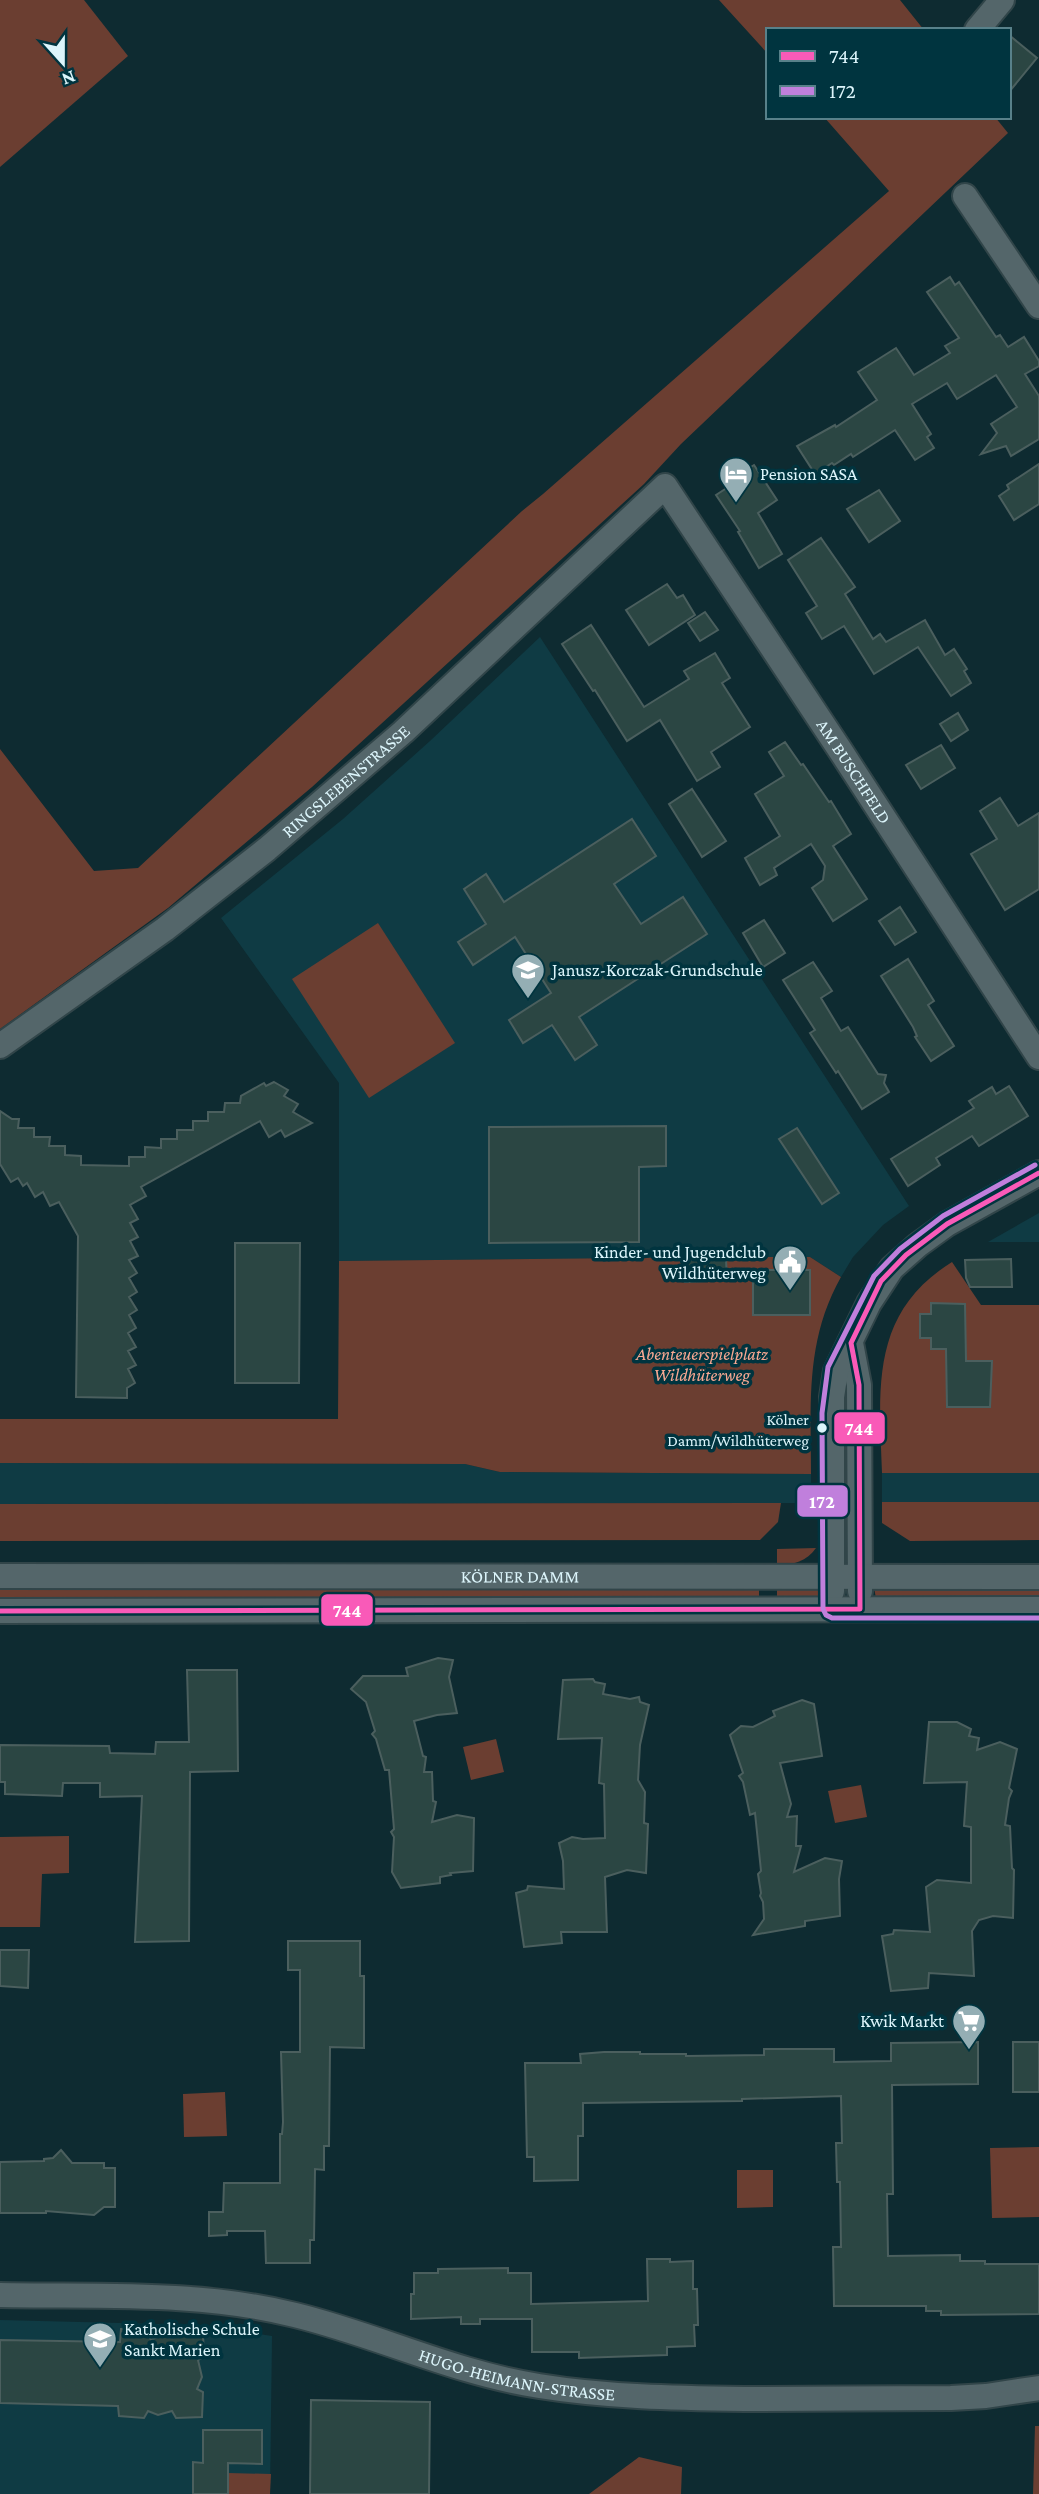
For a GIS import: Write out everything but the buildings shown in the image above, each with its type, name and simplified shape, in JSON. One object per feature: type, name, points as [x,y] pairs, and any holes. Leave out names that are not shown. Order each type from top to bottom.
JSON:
[{"type":"street","points":[[979,28],[1002,0]]},
{"type":"street","points":[[965,196],[1039,306]]},
{"type":"street","name":"RINGSLEBENSTRASSE","points":[[0,1046],[165,929],[267,849],[403,732],[665,486]]},
{"type":"street","name":"AM BUSCHFELD","points":[[665,486],[1039,1057]]},
{"type":"street","points":[[832,1609],[831,1397],[836,1371],[881,1281],[906,1255],[947,1224],[1039,1173]]},
{"type":"street","points":[[851,1343],[859,1385],[860,1609]]},
{"type":"street","name":"KÖLNER DAMM","points":[[0,1576],[1039,1577]]},
{"type":"street","name":"KÖLNER DAMM","points":[[0,1611],[1039,1609]]},
{"type":"street","name":"HUGO-HEIMANN-STRASSE","points":[[0,2295],[180,2299],[259,2308],[320,2321],[484,2374],[537,2386],[611,2396],[717,2399],[951,2398],[1039,2388]]},
{"type":"shaded area","name":"Janusz-Korczak-Grundschule","points":[[540,637],[909,1206],[883,1225],[853,1257],[841,1277],[810,1257],[339,1261],[339,1083],[221,918],[343,819]]},
{"type":"shaded area","points":[[1039,1213],[1039,1242],[988,1242]]},
{"type":"shaded area","points":[[0,1463],[465,1464],[500,1472],[811,1474],[811,1503],[0,1504]]},
{"type":"shaded area","points":[[882,1473],[1039,1473],[1039,1502],[882,1502]]},
{"type":"shaded area","points":[[0,2320],[200,2325],[272,2336],[270,2494],[0,2494]]},
{"type":"green space","points":[[0,0],[84,0],[128,56],[0,167]]},
{"type":"green space","points":[[719,0],[900,0],[922,28],[766,28],[766,52]]},
{"type":"green space","points":[[826,119],[997,119],[1008,133],[681,444],[644,484],[312,787],[168,908],[0,1029],[0,749],[94,871],[138,868],[522,511],[889,191]]},
{"type":"green space","points":[[378,923],[455,1043],[369,1098],[292,979]]},
{"type":"green space","name":"Abenteuerspielplatz Wildhüterweg","points":[[810,1257],[841,1277],[821,1325],[812,1373],[811,1474],[500,1472],[465,1464],[0,1463],[0,1419],[338,1419],[339,1261]]},
{"type":"green space","points":[[952,1262],[981,1305],[1039,1305],[1039,1473],[882,1473],[881,1382],[893,1329],[906,1305],[925,1282]]},
{"type":"green space","points":[[882,1502],[1039,1502],[1039,1540],[910,1541],[882,1523]]},
{"type":"green space","points":[[781,1503],[778,1522],[760,1540],[0,1541],[0,1504]]},
{"type":"green space","points":[[816,1548],[799,1562],[777,1566],[777,1549]]},
{"type":"green space","points":[[1039,1585],[1039,1599],[876,1598],[874,1588]]},
{"type":"green space","points":[[759,1586],[759,1599],[0,1600],[0,1587]]},
{"type":"green space","points":[[777,1586],[818,1589],[818,1597],[777,1599]]},
{"type":"green space","points":[[496,1739],[504,1772],[471,1780],[463,1747]]},
{"type":"green space","points":[[861,1785],[867,1817],[835,1823],[828,1791]]},
{"type":"green space","points":[[69,1836],[69,1873],[42,1874],[40,1927],[0,1927],[0,1837]]},
{"type":"green space","points":[[225,2092],[227,2136],[184,2137],[183,2094]]},
{"type":"green space","points":[[1039,2147],[1039,2217],[992,2218],[990,2148]]},
{"type":"green space","points":[[737,2170],[773,2170],[773,2207],[737,2208]]},
{"type":"green space","points":[[1035,2426],[1039,2426],[1039,2494],[1033,2494]]},
{"type":"green space","points":[[639,2457],[682,2467],[681,2494],[589,2494]]},
{"type":"green space","points":[[228,2473],[271,2474],[270,2494],[228,2494]]},
{"type":"transit line","name":"172","points":[[1035,1165],[943,1216],[900,1249],[874,1276],[828,1367],[822,1413],[823,1609],[826,1615],[832,1618],[1039,1618]]},
{"type":"transit line","name":"744","points":[[0,1611],[860,1609],[859,1385],[851,1343],[881,1281],[906,1255],[947,1224],[1039,1173]]},
{"type":"place","name":"Pension SASA","points":[[736,504]]},
{"type":"place","name":"Janusz-Korczak-Grundschule","points":[[528,1000]]},
{"type":"place","name":"Kinder- und Jugendclub Wildhüterweg","points":[[790,1292]]},
{"type":"place","name":"Kölner Damm/Wildhüterweg","points":[[822,1428]]},
{"type":"place","name":"Kwik Markt","points":[[969,2051]]},
{"type":"place","name":"Katholische Schule Sankt Marien","points":[[100,2369]]}]
